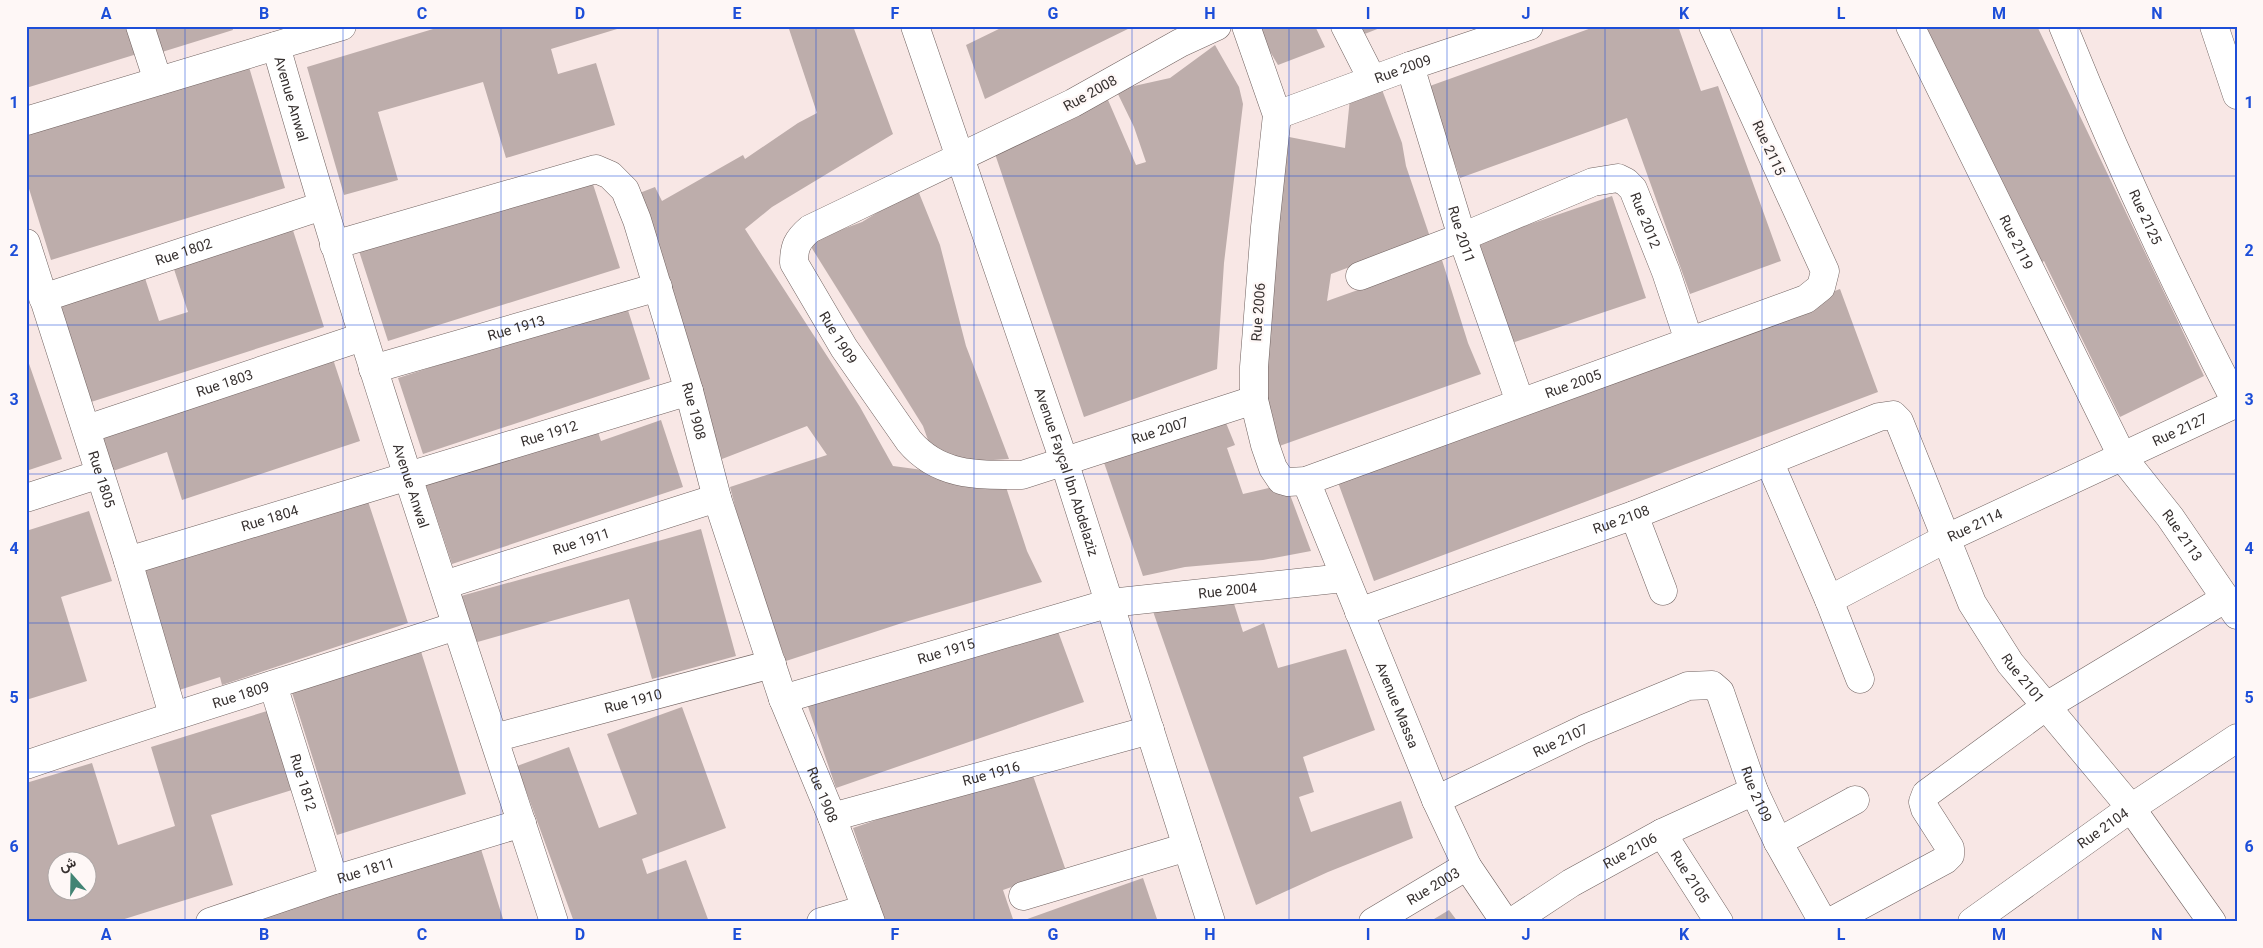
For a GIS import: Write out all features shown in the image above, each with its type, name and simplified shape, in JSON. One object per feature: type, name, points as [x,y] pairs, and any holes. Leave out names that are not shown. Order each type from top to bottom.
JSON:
[{"type":"street","points":[[140,26],[158,81]]},
{"type":"street","points":[[26,121],[342,26]]},
{"type":"street","name":"Avenue Fayçal Ibn Abdelaziz","points":[[915,26],[1064,461],[1211,922]]},
{"type":"street","name":"Rue 2008","points":[[961,159],[1073,103],[1180,42],[1218,26]]},
{"type":"street","points":[[1246,26],[1277,115]]},
{"type":"street","points":[[1345,26],[1372,80]]},
{"type":"street","name":"Rue 2009","points":[[1277,115],[1410,66],[1491,32],[1529,26]]},
{"type":"street","name":"Rue 2115","points":[[1713,26],[1825,271]]},
{"type":"street","name":"Rue 2119","points":[[1910,26],[2123,458]]},
{"type":"street","name":"Rue 2125","points":[[2063,26],[2100,117],[2197,328],[2236,403]]},
{"type":"street","points":[[2214,26],[2237,95]]},
{"type":"street","name":"Avenue Anwal","points":[[276,46],[362,337],[409,474],[456,626],[554,922]]},
{"type":"street","name":"Rue 2011","points":[[1410,66],[1462,237],[1520,402]]},
{"type":"street","name":"Rue 2006","points":[[1277,115],[1257,318],[1254,400],[1265,445],[1276,474],[1288,482],[1306,481]]},
{"type":"street","name":"Rue 1909","points":[[961,159],[810,230],[799,238],[794,248],[794,263],[844,348],[920,454],[931,462],[963,471],[1022,475],[1064,461]]},
{"type":"street","name":"Rue 1908","points":[[334,245],[596,170],[610,175],[625,190],[637,220],[658,287],[717,498],[783,699],[832,817],[868,915]]},
{"type":"street","name":"Rue 2012","points":[[1360,276],[1462,237],[1593,182],[1618,178],[1633,189],[1666,272],[1689,341]]},
{"type":"street","name":"Rue 1802","points":[[43,298],[322,206]]},
{"type":"street","name":"Rue 1805","points":[[26,244],[128,561],[173,715]]},
{"type":"street","name":"Rue 2005","points":[[1306,481],[1806,299],[1821,287],[1825,271]]},
{"type":"street","name":"Rue 1913","points":[[373,369],[658,287]]},
{"type":"street","name":"Rue 1803","points":[[87,430],[362,337]]},
{"type":"street","name":"Rue 1912","points":[[409,474],[688,391]]},
{"type":"street","name":"Rue 2007","points":[[1064,461],[1254,400]]},
{"type":"street","name":"Rue 2127","points":[[2123,458],[2236,403]]},
{"type":"street","name":"Rue 2101","points":[[1879,417],[1893,415],[1899,422],[1972,603],[2010,664],[2130,808],[2212,922]]},
{"type":"street","name":"Rue 2108","points":[[1359,612],[1634,515],[1879,417]]},
{"type":"street","name":"Rue 2114","points":[[1829,600],[1945,539],[2123,458]]},
{"type":"street","name":"Rue 2113","points":[[2123,458],[2170,517],[2231,606]]},
{"type":"street","points":[[1769,461],[1829,600],[1860,679]]},
{"type":"street","points":[[26,498],[100,474]]},
{"type":"street","name":"Rue 1804","points":[[128,561],[409,474]]},
{"type":"street","name":"Avenue Massa","points":[[1306,481],[1436,800],[1467,866],[1505,922]]},
{"type":"street","name":"Rue 1911","points":[[444,585],[717,498]]},
{"type":"street","points":[[1634,515],[1663,591]]},
{"type":"street","name":"Rue 2004","points":[[1110,603],[1344,578]]},
{"type":"street","name":"Rue 1915","points":[[783,699],[1110,603]]},
{"type":"street","points":[[1830,922],[1945,860],[1950,855],[1950,848],[1923,802],[1926,794],[2045,707],[2231,606]]},
{"type":"street","name":"Rue 1809","points":[[26,765],[173,715],[456,626]]},
{"type":"street","name":"Rue 1910","points":[[494,738],[772,664]]},
{"type":"street","name":"Rue 1812","points":[[273,685],[334,880]]},
{"type":"street","name":"Rue 2109","points":[[1688,686],[1712,685],[1720,692],[1754,791],[1778,842],[1823,922]]},
{"type":"street","name":"Rue 2107","points":[[1436,800],[1584,729],[1688,686]]},
{"type":"street","name":"Rue 1916","points":[[832,817],[1150,730]]},
{"type":"street","name":"Rue 2104","points":[[1972,922],[2130,808],[2237,738]]},
{"type":"street","name":"Rue 2106","points":[[1512,922],[1571,883],[1662,833],[1754,791]]},
{"type":"street","points":[[1778,842],[1855,800]]},
{"type":"street","name":"Rue 1811","points":[[215,921],[334,880],[522,822]]},
{"type":"street","name":"Rue 2105","points":[[1662,833],[1719,922]]},
{"type":"street","points":[[1023,896],[1187,847]]},
{"type":"street","name":"Rue 2003","points":[[1373,922],[1467,866]]},
{"type":"street","points":[[822,922],[868,915]]},
{"type":"building","points":[[26,26],[129,26],[137,54],[26,88]]},
{"type":"building","points":[[154,26],[232,26],[233,30],[162,52]]},
{"type":"building","points":[[443,26],[627,26],[551,49],[558,74],[596,63],[615,125],[506,158],[483,82],[378,112],[398,180],[344,195],[307,67]]},
{"type":"building","points":[[788,26],[853,26],[893,134],[772,207],[745,229],[860,407],[893,466],[1004,481],[1027,551],[1042,582],[905,622],[786,661],[747,553],[730,487],[827,455],[807,426],[722,459],[637,194],[655,187],[662,201],[743,155],[745,159],[798,123],[817,113]]},
{"type":"building","points":[[1005,26],[1134,26],[985,99],[966,45]]},
{"type":"building","points":[[1255,26],[1315,26],[1325,47],[1278,65]]},
{"type":"building","points":[[1360,26],[1385,26],[1362,35]]},
{"type":"building","points":[[1597,26],[1678,26],[1701,91],[1718,86],[1781,261],[1690,294],[1627,118],[1460,178],[1427,87]]},
{"type":"building","points":[[1925,26],[2037,26],[2204,376],[2120,417],[2044,261],[2039,264]]},
{"type":"building","points":[[1215,45],[1239,87],[1243,104],[1224,263],[1217,369],[1084,417],[993,148],[1105,93],[1136,165],[1146,162],[1134,127],[1116,90],[1170,78]]},
{"type":"building","points":[[249,67],[285,188],[51,260],[26,179],[26,135]]},
{"type":"building","points":[[1381,87],[1402,143],[1406,166],[1430,237],[1331,274],[1327,301],[1442,260],[1468,343],[1481,374],[1271,449],[1261,413],[1279,135],[1345,148],[1350,98]]},
{"type":"building","points":[[591,178],[620,268],[388,341],[359,251]]},
{"type":"building","points":[[917,188],[940,245],[966,346],[1009,459],[978,461],[934,457],[923,426],[808,242],[862,222]]},
{"type":"building","points":[[1612,196],[1646,298],[1503,346],[1469,245]]},
{"type":"building","points":[[290,221],[324,327],[91,402],[57,296],[142,269],[159,321],[188,312],[171,260]]},
{"type":"building","points":[[1840,289],[1878,392],[1374,581],[1336,477]]},
{"type":"building","points":[[626,304],[650,379],[423,454],[398,378]]},
{"type":"building","points":[[330,350],[360,441],[182,500],[167,452],[113,471],[98,427]]},
{"type":"building","points":[[26,355],[62,459],[26,471]]},
{"type":"building","points":[[1222,413],[1235,445],[1227,448],[1243,494],[1286,484],[1311,551],[1263,560],[1185,567],[1143,576],[1100,451]]},
{"type":"building","points":[[661,420],[683,487],[452,564],[425,482],[596,426],[601,441]]},
{"type":"building","points":[[364,489],[408,623],[222,685],[220,677],[176,691],[134,566]]},
{"type":"building","points":[[89,511],[112,581],[61,597],[87,681],[26,700],[26,531]]},
{"type":"building","points":[[701,529],[736,656],[652,679],[629,599],[474,643],[461,596]]},
{"type":"building","points":[[1230,591],[1243,632],[1264,623],[1278,668],[1346,649],[1375,730],[1303,757],[1314,792],[1299,797],[1311,832],[1401,801],[1413,838],[1328,872],[1256,905],[1149,600]]},
{"type":"building","points":[[1056,626],[1084,702],[836,788],[805,698]]},
{"type":"building","points":[[418,642],[466,794],[337,835],[289,683]]},
{"type":"building","points":[[682,707],[726,828],[642,859],[647,874],[686,860],[709,922],[574,922],[517,766],[569,747],[599,828],[637,814],[607,734]]},
{"type":"building","points":[[267,711],[292,790],[211,815],[233,885],[115,922],[26,922],[26,783],[92,763],[118,845],[175,826],[151,747]]},
{"type":"building","points":[[1030,767],[1065,868],[1003,890],[1014,922],[885,922],[853,828]]},
{"type":"building","points":[[480,846],[504,922],[239,922]]},
{"type":"building","points":[[1143,878],[1158,922],[1019,922],[1072,903]]},
{"type":"building","points":[[1449,910],[1458,922],[1429,922]]}]
